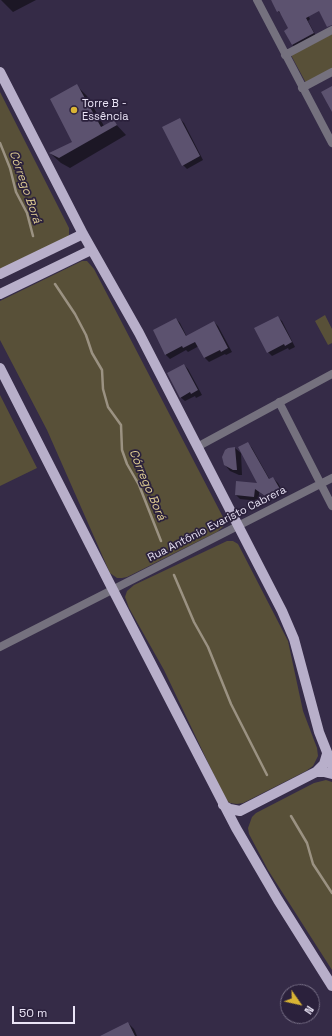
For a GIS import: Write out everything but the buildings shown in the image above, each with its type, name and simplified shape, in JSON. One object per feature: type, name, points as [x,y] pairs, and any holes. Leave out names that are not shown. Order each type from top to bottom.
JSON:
[{"type":"main road","points":[[0,72],[91,250],[139,333],[282,610],[294,639],[319,732],[332,765]]},
{"type":"main road","points":[[0,274],[83,234]]},
{"type":"main road","points":[[0,294],[91,250]]},
{"type":"main road","points":[[0,368],[236,828],[278,900],[332,986]]},
{"type":"main road","points":[[224,805],[230,809],[240,811],[316,772],[324,764],[327,754]]},
{"type":"main road","points":[[316,772],[332,774]]},
{"type":"main road","points":[[236,828],[236,821],[240,811]]},
{"type":"street","points":[[257,0],[332,143]]},
{"type":"street","points":[[285,55],[332,30]]},
{"type":"street","points":[[302,88],[332,72]]},
{"type":"street","points":[[197,447],[332,374]]},
{"type":"street","points":[[278,402],[332,506]]},
{"type":"street","name":"Rua Antônio Evaristo Cabrera","points":[[0,647],[332,478]]},
{"type":"shaded area","points":[[332,34],[332,69],[306,83],[291,55]]},
{"type":"shaded area","points":[[0,92],[69,228],[69,235],[66,238],[0,272]]},
{"type":"shaded area","points":[[82,261],[87,261],[94,269],[225,521],[224,526],[217,532],[127,577],[122,578],[117,578],[110,573],[47,430],[0,340],[0,301]]},
{"type":"shaded area","points":[[325,315],[332,329],[332,343],[328,345],[315,321]]},
{"type":"shaded area","points":[[0,395],[37,468],[0,486]]},
{"type":"shaded area","points":[[227,541],[233,541],[238,544],[288,641],[303,711],[317,748],[318,756],[313,766],[306,771],[243,803],[237,804],[230,803],[226,800],[164,670],[129,608],[125,597],[127,591],[134,585]]},
{"type":"shaded area","points":[[326,780],[332,782],[332,970],[268,870],[249,834],[248,828],[252,817],[256,813],[314,783]]},
{"type":"waterway","name":"Córrego Borá","points":[[0,143],[10,168],[16,192],[27,213],[33,236]]},
{"type":"waterway","name":"Córrego Borá","points":[[55,284],[75,314],[86,335],[92,353],[102,370],[103,389],[108,407],[121,425],[122,450],[127,464],[139,485],[161,541]]},
{"type":"waterway","name":"Córrego Borá","points":[[174,575],[194,622],[208,647],[231,704],[267,775]]},
{"type":"waterway","name":"Córrego Borá","points":[[291,816],[307,843],[313,864],[332,893]]},
{"type":"place","name":"Torre B - Essência","points":[[74,110]]}]
